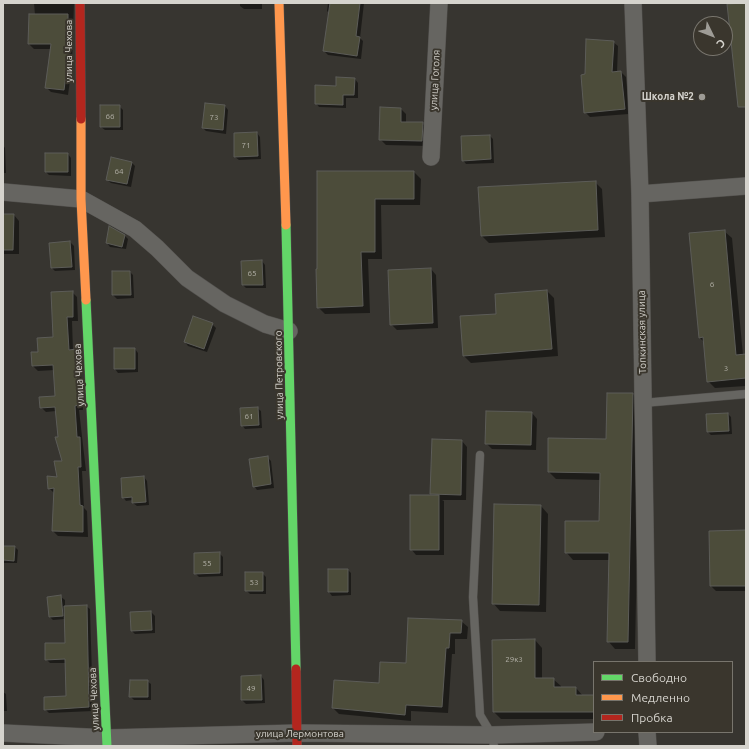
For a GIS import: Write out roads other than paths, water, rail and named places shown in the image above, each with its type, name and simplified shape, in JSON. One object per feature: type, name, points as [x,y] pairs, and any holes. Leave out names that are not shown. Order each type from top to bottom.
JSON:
[{"type":"street","name":"улица Чехова","points":[[80,3],[81,199],[107,742]]},
{"type":"street","name":"улица Петровского","points":[[279,3],[289,331],[297,740]]},
{"type":"street","name":"улица Гоголя","points":[[431,157],[439,3]]},
{"type":"street","name":"Топкинская улица","points":[[633,3],[640,194],[647,661]]},
{"type":"street","points":[[640,194],[746,186]]},
{"type":"street","points":[[3,192],[81,199],[135,229],[157,248],[187,278],[224,304],[265,324],[289,331]]},
{"type":"street","name":"улица Лермонтова","points":[[3,733],[107,742],[493,740],[593,732]]},
{"type":"street","points":[[648,733],[648,746]]},
{"type":"lane","points":[[643,403],[746,394]]},
{"type":"lane","points":[[480,455],[473,597],[480,715],[493,740]]},
{"type":"place","name":"Школа №2","points":[[702,97]]}]
